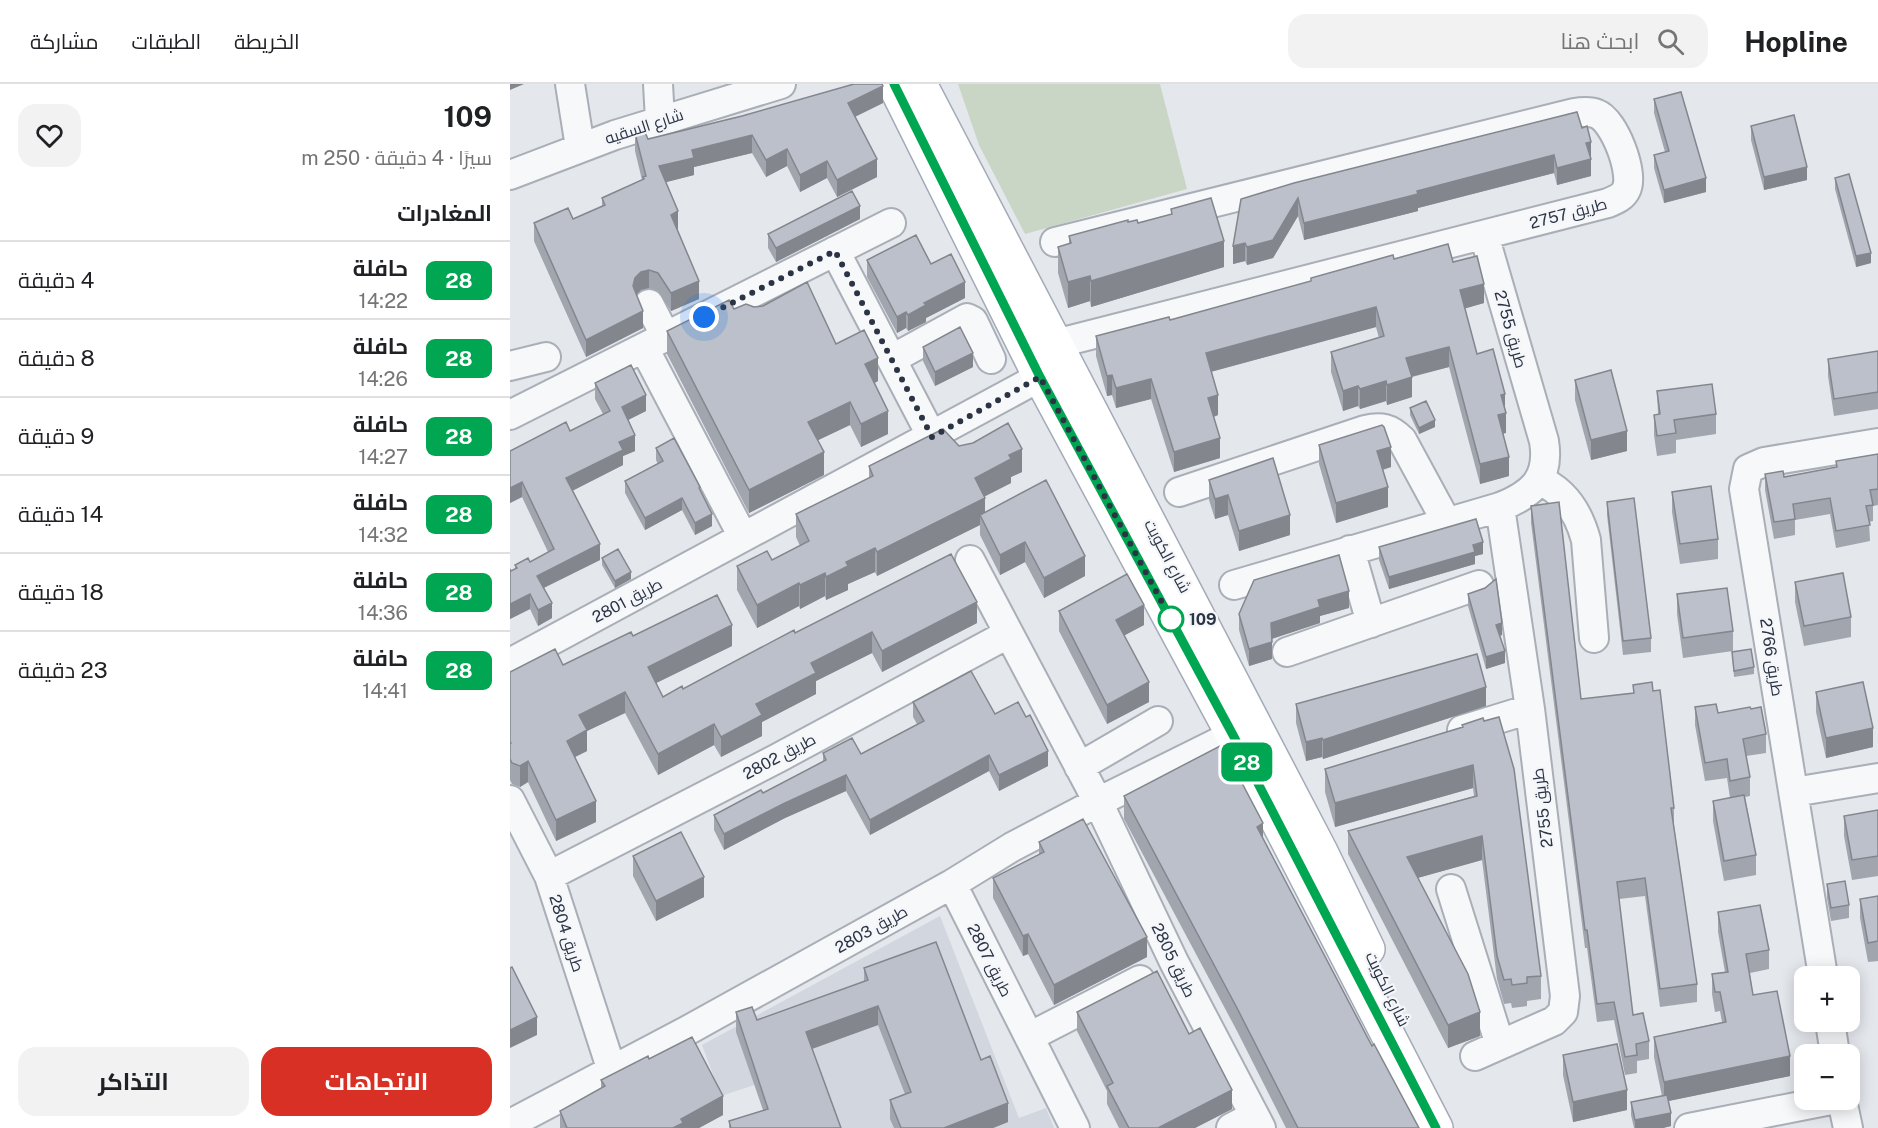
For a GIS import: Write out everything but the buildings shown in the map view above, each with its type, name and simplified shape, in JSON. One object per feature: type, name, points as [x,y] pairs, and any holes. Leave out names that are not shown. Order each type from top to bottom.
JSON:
[{"type":"main road","name":"شارع الكويت","points":[[894,84],[1040,377],[1233,735],[1436,1128]]},
{"type":"main road","name":"شارع الكويت","points":[[920,84],[1321,852],[1442,1102],[1458,1128]]},
{"type":"street","points":[[570,84],[580,147]]},
{"type":"street","points":[[658,84],[660,120]]},
{"type":"street","name":"شارع السقيه","points":[[510,176],[580,147],[660,120],[781,84]]},
{"type":"street","name":"طريق 2757","points":[[1054,242],[1585,111],[1606,119],[1612,128],[1629,172],[1626,191],[1619,199],[1608,204],[1055,344]]},
{"type":"street","points":[[510,416],[891,223]]},
{"type":"street","name":"طريق 2755","points":[[1484,235],[1544,441],[1546,454],[1539,480]]},
{"type":"street","points":[[835,251],[892,359],[947,439]]},
{"type":"street","points":[[649,304],[655,343],[743,537]]},
{"type":"street","points":[[892,359],[967,318],[973,321],[991,359]]},
{"type":"street","points":[[510,366],[546,357]]},
{"type":"street","name":"طريق 2801","points":[[510,663],[743,537],[947,439],[1040,377]]},
{"type":"street","points":[[1179,492],[1365,430],[1385,428],[1395,433],[1401,440],[1446,521]]},
{"type":"street","name":"طريق 2766","points":[[1821,966],[1744,489],[1748,469],[1764,462],[1878,443]]},
{"type":"street","points":[[1234,585],[1500,507],[1523,497],[1539,480],[1550,484],[1565,498],[1582,525],[1586,540],[1594,638]]},
{"type":"street","name":"طريق 2755","points":[[1451,889],[1488,1051],[1554,1021],[1563,1012],[1565,996],[1530,708],[1500,507]]},
{"type":"street","points":[[1350,550],[1371,623]]},
{"type":"street","points":[[969,560],[1098,802]]},
{"type":"street","points":[[1287,652],[1479,585]]},
{"type":"street","name":"طريق 2802","points":[[549,876],[768,763],[1008,634]]},
{"type":"street","points":[[1434,739],[1530,708]]},
{"type":"street","points":[[1079,767],[1158,721]]},
{"type":"street","name":"طريق 2803","points":[[510,1124],[692,1029],[952,884],[1012,847],[1233,735]]},
{"type":"street","points":[[1794,792],[1878,778]]},
{"type":"street","name":"طريق 2804","points":[[510,800],[549,876],[612,1071]]},
{"type":"street","name":"طريق 2805","points":[[1098,802],[1249,1124]]},
{"type":"street","name":"طريق 2807","points":[[952,884],[1075,1128]]},
{"type":"street","points":[[1029,1037],[1174,962]]},
{"type":"street","points":[[1689,1128],[1794,1107]]},
{"type":"street","points":[[1844,1110],[1848,1128]]},
{"type":"shaded area","points":[[940,916],[1019,1118],[1046,1108],[1054,1128],[792,1128],[775,1078],[721,1096],[702,1045]]},
{"type":"green space","points":[[958,84],[1160,84],[1187,189],[1025,234],[979,145]]},
{"type":"bus line","name":"28","points":[[894,84],[1040,377],[1233,735],[1436,1128]]},
{"type":"place","name":"109","points":[[1171,619]]},
{"type":"route","points":[[704,317],[835,251],[932,437],[1040,377],[1171,619]]}]
